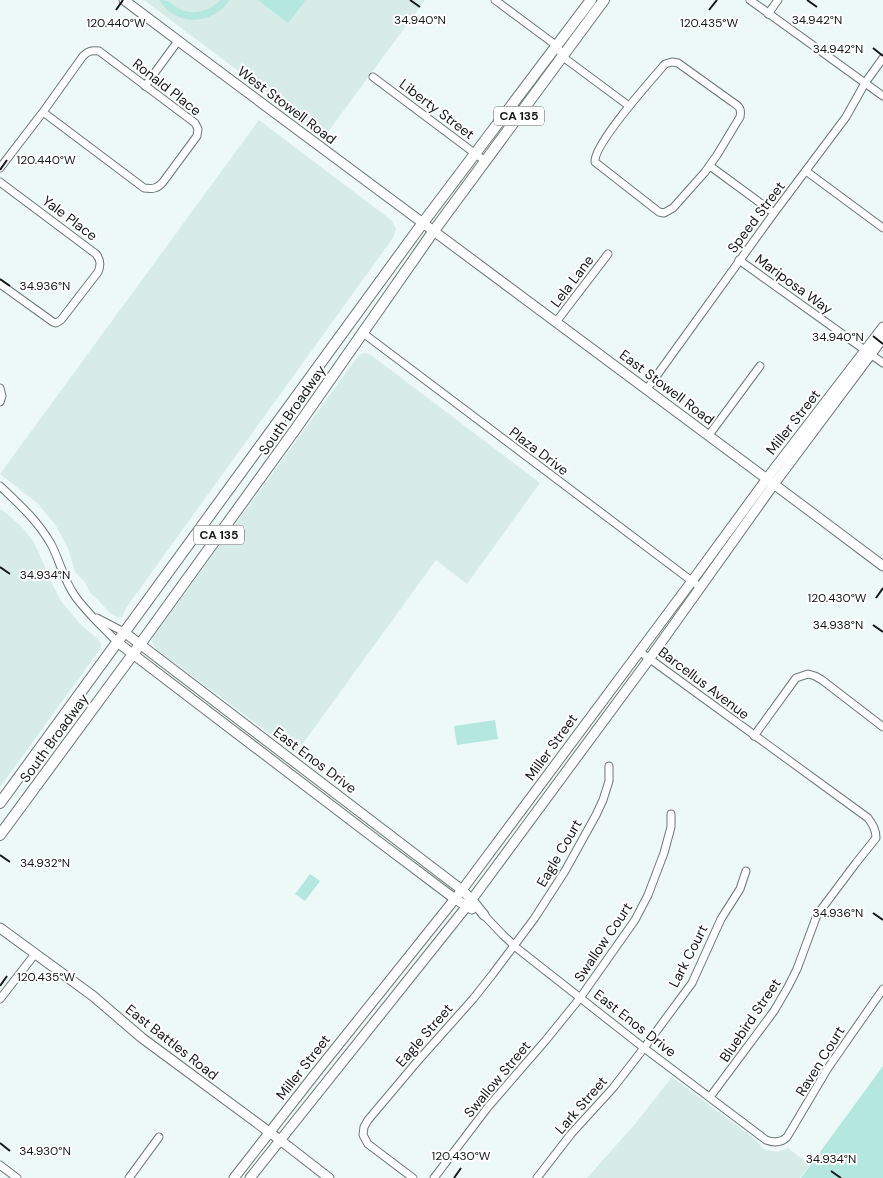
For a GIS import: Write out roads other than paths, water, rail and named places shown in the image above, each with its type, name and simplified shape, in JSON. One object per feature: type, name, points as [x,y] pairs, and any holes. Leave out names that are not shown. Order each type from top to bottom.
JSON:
[{"type":"main road","name":"South Broadway","points":[[0,803],[422,224],[591,0]]},
{"type":"main road","name":"South Broadway","points":[[0,835],[297,427],[433,232],[604,0]]},
{"type":"street","name":"West Stowell Road","points":[[124,0],[433,232]]},
{"type":"street","points":[[495,0],[557,46],[563,57],[629,106]]},
{"type":"street","points":[[750,0],[883,96]]},
{"type":"street","points":[[768,14],[778,0]]},
{"type":"street","points":[[146,86],[178,41]]},
{"type":"street","name":"Ronald Place","points":[[92,50],[99,51],[146,86],[195,123],[198,129],[197,136],[163,182],[159,187],[152,189],[144,188],[43,112],[83,56],[92,50]]},
{"type":"street","name":"Speed Street","points":[[647,389],[846,117],[865,83],[883,58]]},
{"type":"street","points":[[672,62],[678,63],[732,101],[741,111],[740,117],[710,166],[673,208],[664,213],[659,212],[595,162],[596,154],[629,106],[665,64],[672,62]]},
{"type":"street","name":"Liberty Street","points":[[372,77],[486,161]]},
{"type":"street","points":[[0,168],[43,112]]},
{"type":"street","points":[[710,166],[774,213]]},
{"type":"street","points":[[806,171],[883,228]]},
{"type":"street","name":"Yale Place","points":[[0,182],[96,254],[100,259],[98,272],[61,320],[56,323],[0,284]]},
{"type":"street","name":"East Stowell Road","points":[[433,232],[883,566]]},
{"type":"street","name":"Lela Lane","points":[[556,322],[608,254]]},
{"type":"street","name":"Mariposa Way","points":[[740,260],[883,363]]},
{"type":"street","name":"Miller Street","points":[[234,1178],[462,890],[639,651],[868,352],[883,327]]},
{"type":"street","name":"Plaza Drive","points":[[363,333],[702,588]]},
{"type":"street","name":"Miller Street","points":[[868,352],[883,338]]},
{"type":"street","points":[[709,435],[760,366]]},
{"type":"street","points":[[0,388],[2,396],[0,402]]},
{"type":"street","name":"Miller Street","points":[[250,1178],[470,903],[702,588],[770,482]]},
{"type":"street","points":[[0,486],[39,525],[51,544],[68,586],[116,642]]},
{"type":"street","points":[[92,616],[124,632]]},
{"type":"street","name":"East Enos Drive","points":[[124,632],[462,890],[470,903],[514,946],[644,1048],[766,1140],[777,1142]]},
{"type":"street","name":"East Enos Drive","points":[[116,642],[455,899],[470,903]]},
{"type":"street","name":"Barcellus Avenue","points":[[639,651],[754,736]]},
{"type":"street","points":[[754,736],[796,678],[808,674],[822,680],[883,727]]},
{"type":"street","name":"Bluebird Street","points":[[710,1098],[774,1011],[797,969],[817,915],[876,838],[876,832],[868,818],[754,736]]},
{"type":"street","name":"Eagle Court","points":[[514,946],[565,872],[596,815],[609,781],[610,766]]},
{"type":"street","name":"Swallow Court","points":[[580,998],[626,934],[648,896],[669,836],[671,814]]},
{"type":"street","name":"Lark Court","points":[[644,1048],[692,983],[721,919],[740,889],[746,871]]},
{"type":"street","name":"East Battles Road","points":[[0,928],[92,996],[142,1038],[328,1178]]},
{"type":"street","name":"Eagle Street","points":[[413,1178],[368,1144],[363,1135],[364,1127],[416,1063],[473,999],[514,946]]},
{"type":"street","points":[[0,999],[35,954]]},
{"type":"street","name":"Raven Court","points":[[777,1142],[787,1137],[828,1068],[883,990]]},
{"type":"street","name":"Swallow Street","points":[[434,1178],[488,1107],[580,998]]},
{"type":"street","name":"Lark Street","points":[[537,1178],[571,1134],[613,1088],[644,1048]]},
{"type":"street","points":[[129,1178],[159,1137]]},
{"type":"street","points":[[0,1165],[17,1178]]}]
